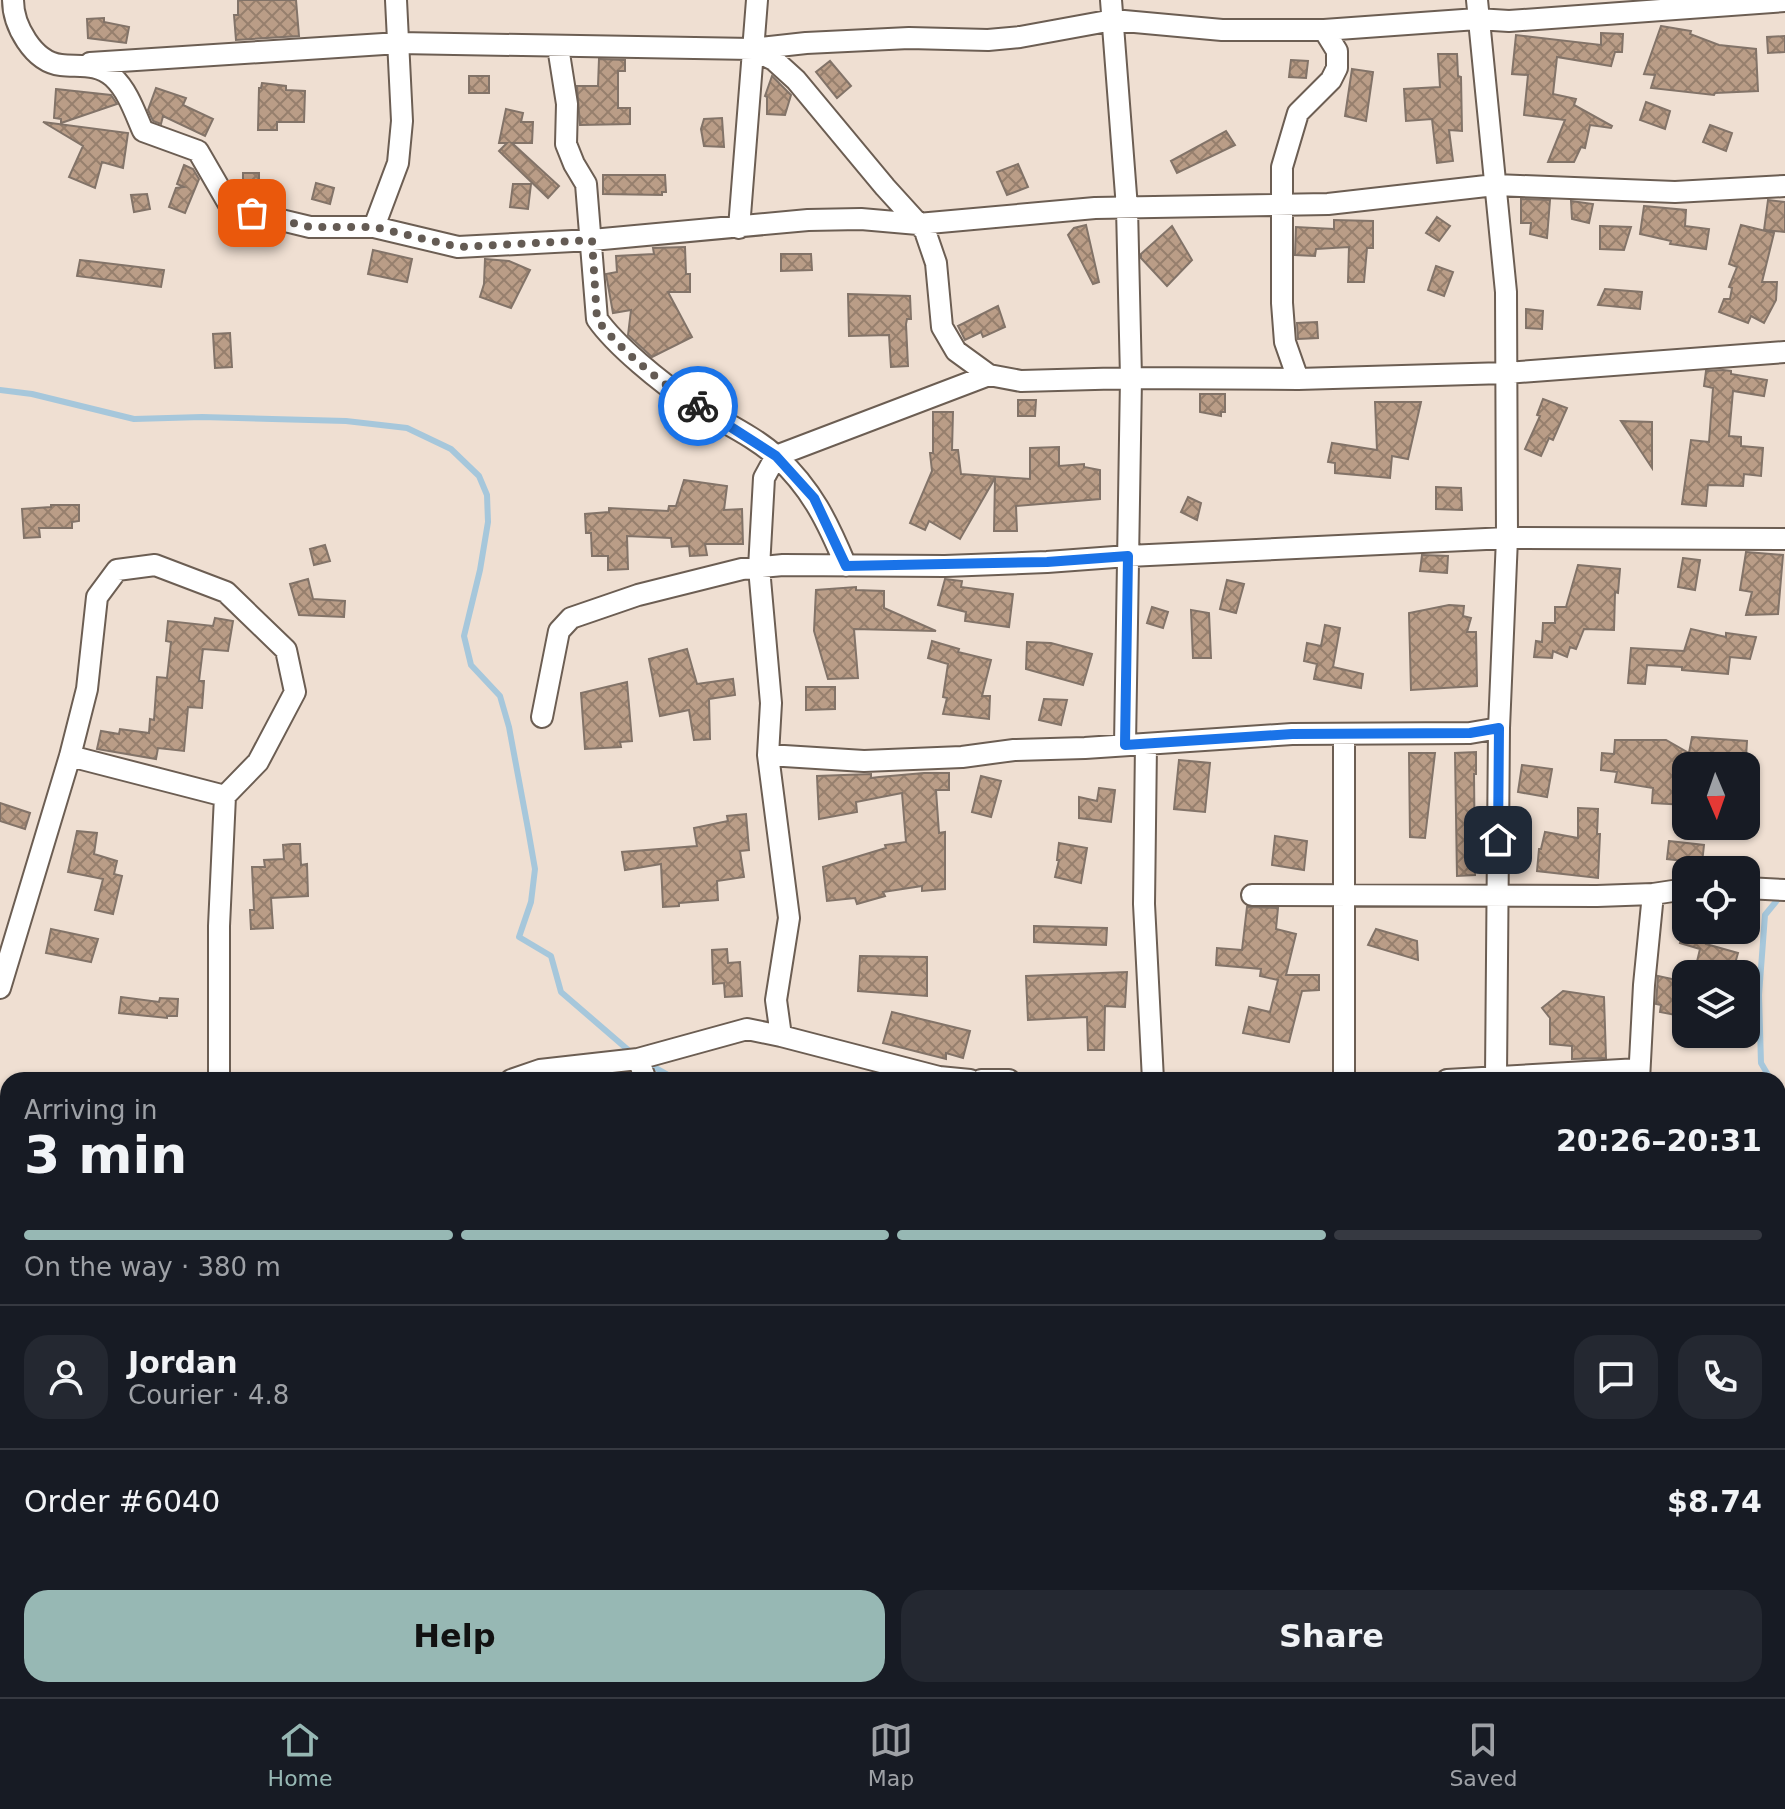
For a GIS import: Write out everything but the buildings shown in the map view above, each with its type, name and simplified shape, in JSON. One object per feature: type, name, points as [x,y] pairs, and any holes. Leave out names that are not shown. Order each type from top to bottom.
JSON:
[{"type":"street","points":[[374,227],[398,163],[402,121],[396,0]]},
{"type":"street","points":[[739,228],[757,0]]},
{"type":"street","points":[[57,65],[399,43],[752,49],[909,38],[988,40],[1020,37],[1112,10],[1222,30],[1324,30],[1477,9],[1509,21],[1785,1]]},
{"type":"street","points":[[9,8],[29,47],[57,65],[94,66],[113,77],[127,95],[143,131],[198,151],[231,208],[310,227],[374,227],[458,247],[592,240],[808,220],[861,219],[918,224],[1095,208],[1282,207],[1495,185],[1675,192],[1785,186]]},
{"type":"street","points":[[1477,9],[1506,292],[1507,538],[1499,728],[1496,1072]]},
{"type":"street","points":[[1112,10],[1127,208],[1131,378],[1125,745]]},
{"type":"street","points":[[1298,379],[1285,342],[1282,303],[1282,167],[1298,113],[1331,80],[1337,68],[1337,51],[1324,30]]},
{"type":"street","points":[[558,47],[567,104],[566,144],[586,184],[597,319],[645,367],[686,399],[776,456],[814,498],[846,566]]},
{"type":"street","points":[[752,49],[774,60],[796,80],[925,231],[936,263],[942,327],[956,351],[989,375],[1021,381],[1298,379],[1506,373],[1785,352]]},
{"type":"street","points":[[781,1036],[776,1000],[789,918],[768,755],[771,703],[759,568],[764,478],[776,456],[989,375]]},
{"type":"street","points":[[542,717],[559,631],[571,618],[638,595],[742,569],[783,565],[1047,562],[1507,538],[1785,539]]},
{"type":"street","points":[[0,988],[87,689],[97,597],[117,570],[155,565],[226,592],[286,650],[295,692],[258,762],[225,796],[219,926],[219,1072]]},
{"type":"street","points":[[1146,744],[1292,734],[1470,733],[1499,728]]},
{"type":"street","points":[[1344,734],[1344,1072]]},
{"type":"street","points":[[768,755],[864,761],[1223,739]]},
{"type":"street","points":[[1146,744],[1144,904],[1153,1072]]},
{"type":"street","points":[[70,756],[225,796]]},
{"type":"street","points":[[1760,889],[1785,890]]},
{"type":"street","points":[[1252,895],[1497,896],[1672,891]]},
{"type":"street","points":[[1639,1072],[1653,894]]},
{"type":"street","points":[[534,1072],[638,1059],[747,1029],[920,1072]]},
{"type":"street","points":[[638,1059],[643,1072]]},
{"type":"waterway","points":[[0,390],[32,394],[134,419],[202,417],[346,421],[407,428],[451,449],[479,476],[487,495],[488,522],[464,636],[471,665],[500,696],[509,727],[528,829],[535,869],[531,902],[519,937],[551,956],[561,992],[634,1055]]},
{"type":"waterway","points":[[1766,1072],[1761,1063],[1759,995],[1765,915],[1783,893]]},
{"type":"waterway","points":[[647,1063],[663,1072]]},
{"type":"way so far","points":[[252,213],[310,227],[374,227],[458,247],[592,240],[597,319],[645,367],[698,406]]},
{"type":"route","points":[[698,406],[776,456],[814,498],[846,566],[945,566],[1128,556],[1125,745],[1292,734],[1470,733],[1499,728],[1498,840]]}]
